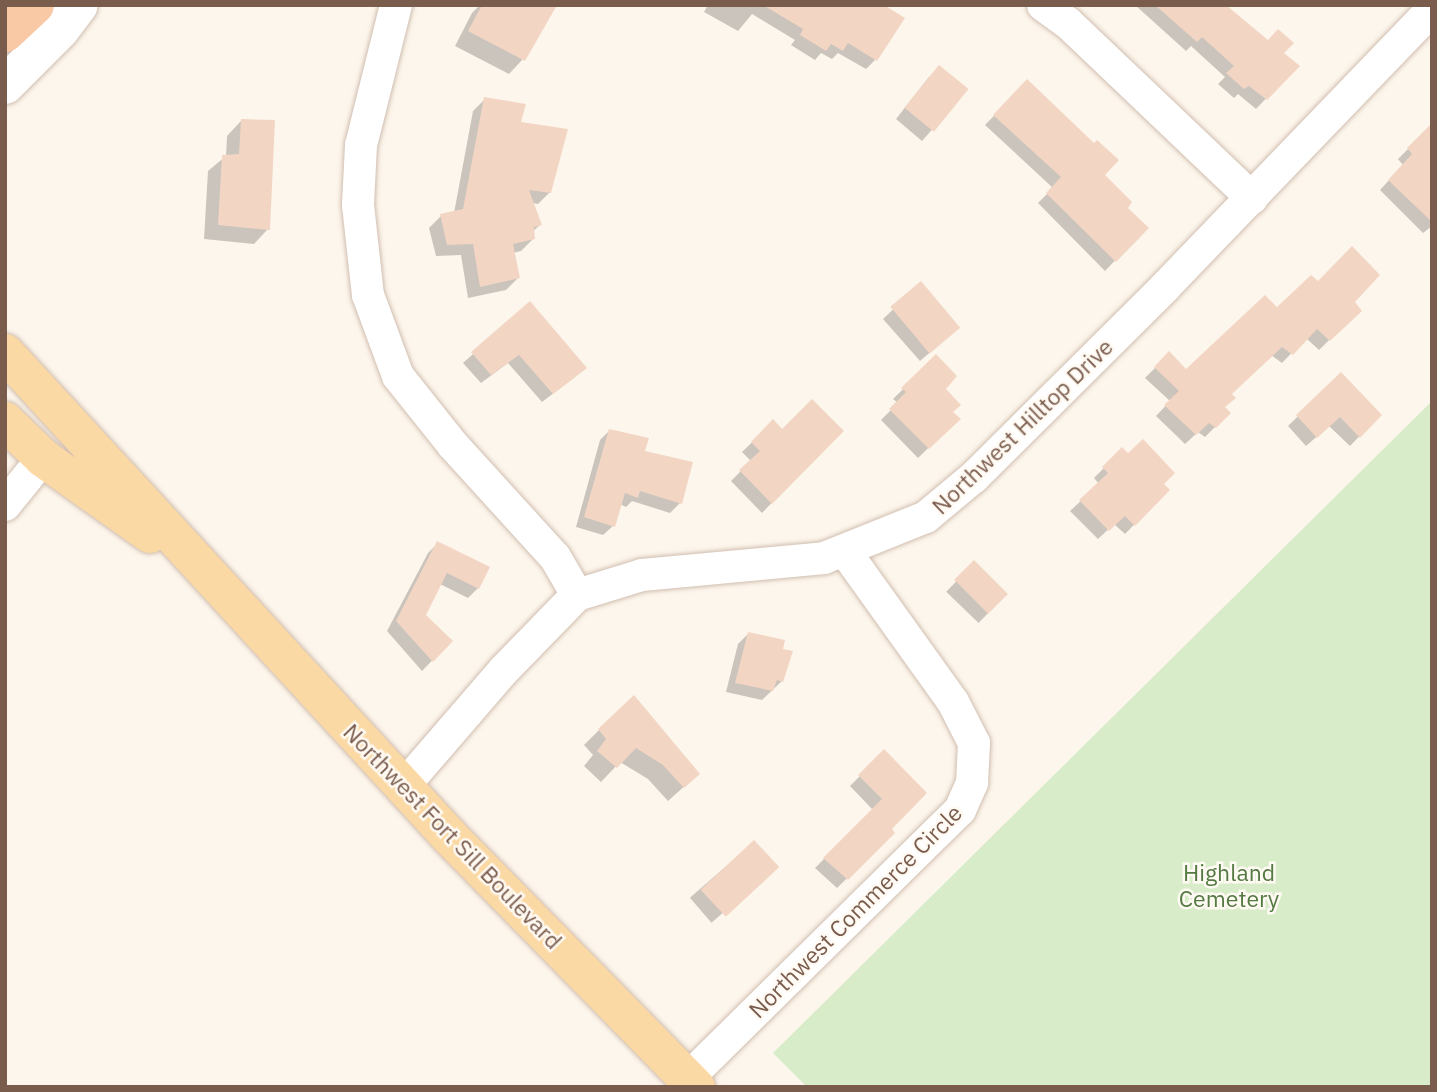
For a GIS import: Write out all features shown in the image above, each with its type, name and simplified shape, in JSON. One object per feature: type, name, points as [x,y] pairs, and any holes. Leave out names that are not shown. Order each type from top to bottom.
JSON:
[{"type":"highway","points":[[5,33],[35,5]]},
{"type":"main road","name":"Northwest Fort Sill Boulevard","points":[[5,353],[403,787],[525,915],[692,1082]]},
{"type":"main road","name":"Northwest Fort Sill Boulevard","points":[[5,421],[43,458],[215,580]]},
{"type":"street","points":[[5,85],[51,40],[79,5]]},
{"type":"street","points":[[396,5],[361,145],[358,205],[368,295],[398,376],[452,444],[555,557],[577,594]]},
{"type":"street","points":[[1044,5],[1068,23],[1252,198]]},
{"type":"street","name":"Northwest Hilltop Drive","points":[[403,787],[504,670],[577,594],[642,575],[824,558],[926,517],[974,477],[1252,198],[1432,10]]},
{"type":"street","points":[[5,505],[43,458]]},
{"type":"street","name":"Northwest Commerce Circle","points":[[692,1082],[960,810],[972,783],[974,743],[953,702],[845,551]]},
{"type":"green space","name":"Highland Cemetery","points":[[1432,401],[1432,1087],[807,1087],[773,1053]]},
{"type":"building","points":[[482,5],[557,5],[525,61],[468,31]]},
{"type":"building","points":[[763,5],[884,5],[905,18],[877,61],[848,43],[843,51],[831,44],[826,51],[800,35],[803,29]]},
{"type":"building","points":[[1155,5],[1226,5],[1268,40],[1278,29],[1294,43],[1284,53],[1300,66],[1267,100],[1249,86],[1244,89],[1226,73],[1234,66],[1202,37],[1197,42]]},
{"type":"building","points":[[939,65],[969,89],[934,132],[904,108]]},
{"type":"building","points":[[1027,79],[1094,143],[1097,140],[1119,160],[1105,175],[1132,202],[1128,208],[1149,228],[1116,262],[1046,193],[1061,177],[993,115]]},
{"type":"building","points":[[484,97],[526,104],[521,122],[568,129],[551,193],[529,190],[542,225],[534,227],[535,239],[513,244],[520,278],[480,287],[473,244],[447,245],[440,214],[463,209]]},
{"type":"building","points":[[241,119],[275,120],[270,230],[218,225],[222,155],[239,154]]},
{"type":"building","points":[[1432,123],[1432,222],[1388,180],[1412,154],[1407,148]]},
{"type":"building","points":[[1352,246],[1380,275],[1355,302],[1362,311],[1330,341],[1317,329],[1293,355],[1282,347],[1232,394],[1236,398],[1225,407],[1231,413],[1216,428],[1209,423],[1196,435],[1164,405],[1179,391],[1154,367],[1169,351],[1186,369],[1265,295],[1277,307],[1311,275],[1318,281]]},
{"type":"building","points":[[921,281],[960,328],[930,353],[890,307]]},
{"type":"building","points":[[530,301],[587,368],[553,394],[519,355],[491,375],[471,352]]},
{"type":"building","points":[[936,354],[957,376],[946,389],[961,405],[953,412],[961,419],[929,449],[889,409],[906,392],[901,388]]},
{"type":"building","points":[[1341,372],[1382,415],[1360,438],[1340,417],[1317,438],[1296,415]]},
{"type":"building","points":[[812,399],[844,431],[772,504],[739,470],[760,451],[751,442],[773,419],[782,429]]},
{"type":"building","points":[[609,429],[649,438],[645,451],[693,462],[682,504],[640,491],[638,498],[625,493],[615,527],[584,517]]},
{"type":"building","points":[[1143,439],[1175,473],[1164,484],[1170,490],[1135,526],[1125,516],[1109,531],[1079,500],[1108,473],[1102,467],[1122,447],[1128,453]]},
{"type":"building","points":[[437,541],[490,567],[479,589],[447,573],[426,615],[453,641],[433,662],[396,621]]},
{"type":"building","points":[[974,560],[1008,594],[988,614],[954,580]]},
{"type":"building","points":[[748,632],[785,640],[783,649],[793,651],[783,682],[777,680],[773,691],[735,683]]},
{"type":"building","points":[[634,695],[700,774],[684,788],[663,765],[636,748],[617,768],[597,751],[606,739],[598,729]]},
{"type":"building","points":[[884,749],[927,793],[892,829],[895,833],[848,880],[823,858],[882,799],[858,775]]},
{"type":"building","points":[[754,840],[779,867],[726,917],[701,890]]}]
